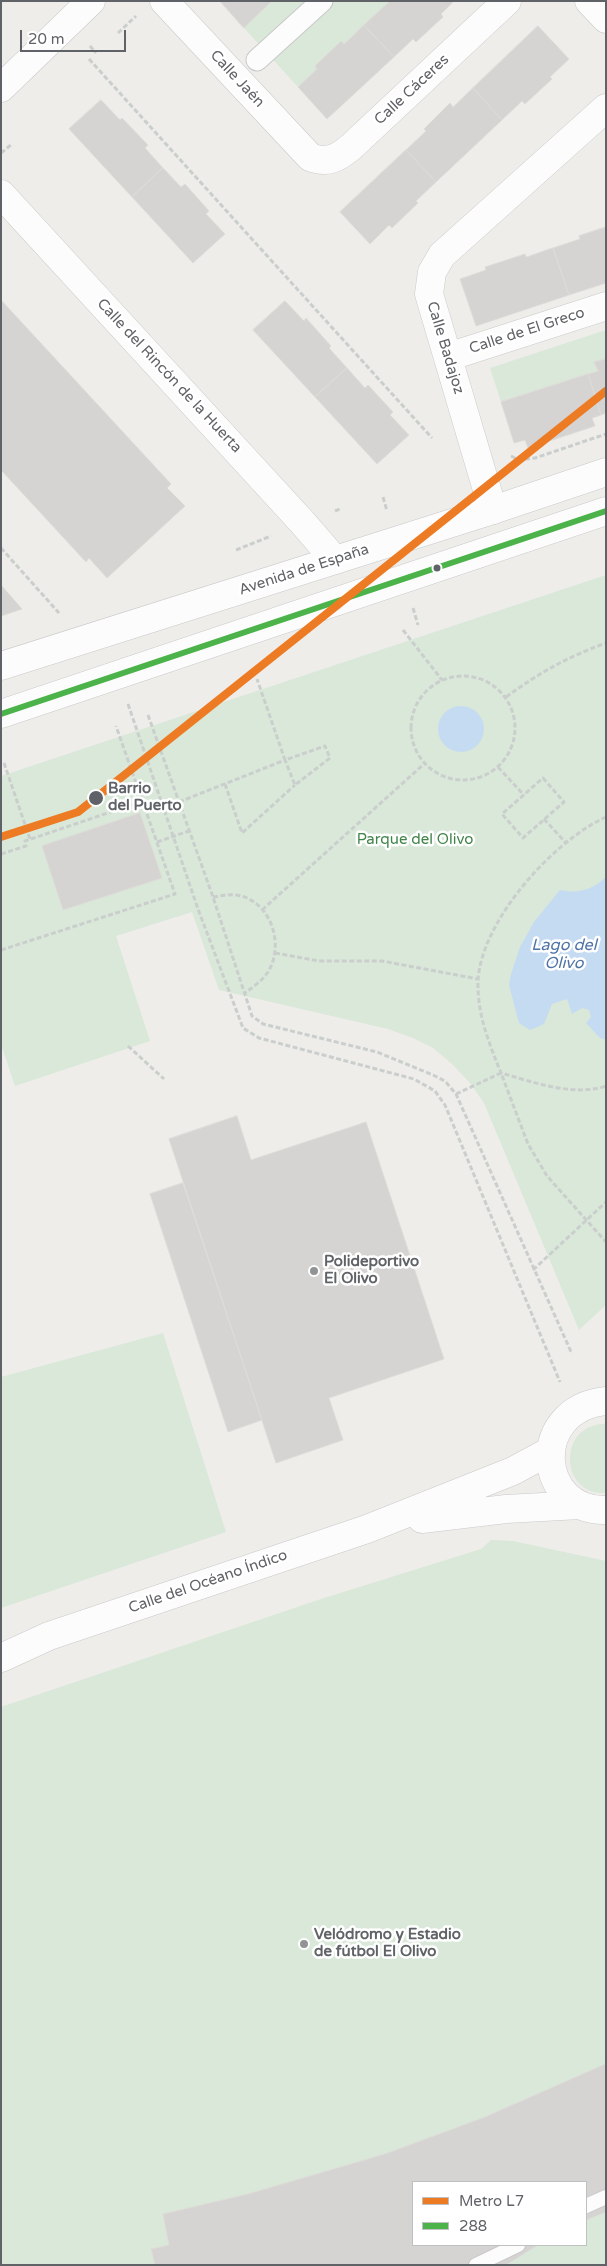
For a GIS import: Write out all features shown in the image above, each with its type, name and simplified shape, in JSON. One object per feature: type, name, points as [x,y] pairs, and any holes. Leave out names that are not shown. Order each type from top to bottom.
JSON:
[{"type":"street","points":[[1,88],[92,1]]},
{"type":"street","name":"Calle Jaén","points":[[164,1],[310,157]]},
{"type":"street","points":[[257,60],[322,1]]},
{"type":"street","name":"Calle Cáceres","points":[[310,157],[329,161],[340,156],[507,1]]},
{"type":"street","points":[[590,1],[606,19]]},
{"type":"street","name":"Calle Badajoz","points":[[493,510],[429,294],[429,284],[434,266],[442,255],[606,108]]},
{"type":"street","name":"Calle del Rincón de la Huerta","points":[[1,194],[335,560]]},
{"type":"street","name":"Calle de El Greco","points":[[448,357],[606,306]]},
{"type":"street","name":"Avenida de España","points":[[1,666],[493,510],[606,472]]},
{"type":"street","points":[[1,714],[606,511]]},
{"type":"street","points":[[599,1509],[567,1495],[557,1482],[551,1467],[550,1451],[555,1434],[564,1419],[606,1383]]},
{"type":"street","points":[[578,1408],[593,1402],[606,1401]]},
{"type":"street","name":"Calle del Océano Índico","points":[[1,1658],[49,1636],[367,1529],[513,1471],[550,1451]]},
{"type":"street","name":"Calle del Océano Índico","points":[[367,1529],[446,1515],[506,1509],[599,1509]]},
{"type":"street","name":"Calle del Océano Índico","points":[[1,1644],[49,1636]]},
{"type":"lane","points":[[587,2206],[606,2197]]},
{"type":"lane","points":[[476,2265],[516,2246]]},
{"type":"path","points":[[89,59],[432,438]]},
{"type":"path","points":[[1,153],[12,144]]},
{"type":"path","points":[[506,453],[519,460],[535,458],[606,434]]},
{"type":"path","points":[[1,548],[60,614]]},
{"type":"path","points":[[402,630],[442,680]]},
{"type":"path","points":[[506,698],[537,675],[566,658],[606,643]]},
{"type":"path","points":[[460,676],[478,678],[494,685],[506,698],[513,711],[516,726],[514,742],[508,756],[498,767],[484,776],[469,780],[453,780],[437,774],[424,764],[415,750],[411,734],[411,718],[418,702],[428,689],[442,680],[460,676]]},
{"type":"path","points":[[257,679],[295,785]]},
{"type":"path","points":[[126,699],[173,836],[243,1028],[259,1038],[414,1079],[435,1091],[445,1105],[560,1382],[555,1390]]},
{"type":"path","points":[[148,715],[213,897],[252,1016],[264,1024],[377,1052],[445,1081],[456,1094],[572,1354]]},
{"type":"path","points":[[1,950],[175,894],[116,726]]},
{"type":"path","points":[[179,802],[285,760],[325,746],[330,758],[295,785],[242,833],[225,784]]},
{"type":"path","points":[[4,763],[30,839]]},
{"type":"path","points":[[262,910],[424,764]]},
{"type":"path","points":[[498,767],[524,795]]},
{"type":"path","points":[[543,778],[564,802],[524,838],[502,814],[524,795],[543,778]]},
{"type":"path","points":[[1,854],[26,846],[25,841],[30,839],[143,801]]},
{"type":"path","points":[[606,817],[593,823],[540,865],[506,909],[494,929],[484,953],[478,979],[482,1022],[528,1144],[547,1176],[585,1221],[606,1242]]},
{"type":"path","points":[[544,819],[567,844]]},
{"type":"path","points":[[157,842],[189,831]]},
{"type":"path","points":[[213,897],[236,895],[248,898],[262,910],[273,929],[275,953],[272,964],[262,979],[244,993]]},
{"type":"path","points":[[275,953],[319,961],[382,961],[478,979]]},
{"type":"path","points":[[128,1046],[164,1079]]},
{"type":"path","points":[[456,1094],[501,1073],[556,1087],[577,1089],[606,1086]]},
{"type":"path","points":[[533,1270],[606,1202]]},
{"type":"green space","points":[[272,1],[390,1],[344,44],[341,41],[317,69],[298,87],[244,28]]},
{"type":"green space","points":[[606,330],[606,359],[595,362],[598,371],[501,402],[490,368]]},
{"type":"green space","name":"Parque del Olivo","points":[[606,575],[606,1305],[579,1330],[484,1103],[470,1083],[433,1048],[413,1038],[388,1029],[219,990],[192,912],[116,936],[150,1041],[15,1086],[1,1044],[1,776]]},
{"type":"green space","points":[[163,1333],[226,1532],[1,1608],[1,1377]]},
{"type":"green space","points":[[606,1424],[606,1493],[590,1491],[579,1483],[572,1472],[570,1459],[572,1446],[579,1435],[590,1427]]},
{"type":"green space","name":"Velódromo y Estadio de fútbol El Olivo","points":[[491,1540],[513,1541],[606,1561],[606,2265],[1,2265],[1,1707],[321,1599],[481,1549]]},
{"type":"water","points":[[461,706],[474,710],[480,716],[484,729],[480,742],[474,748],[461,752],[448,748],[442,742],[438,729],[442,716],[448,710]]},
{"type":"water","name":"Lago del Olivo","points":[[606,877],[606,1040],[600,1038],[586,1023],[591,1017],[589,1010],[582,1008],[572,1014],[567,999],[552,1004],[544,1024],[530,1030],[519,1023],[509,985],[520,947],[534,922],[560,890],[584,890]]},
{"type":"building","points":[[220,1],[272,1],[244,28]]},
{"type":"building","points":[[390,1],[454,1],[441,14],[443,17],[416,42],[413,39],[394,57],[364,25]]},
{"type":"building","points":[[364,25],[394,57],[327,119],[298,87],[317,69],[315,66],[341,41],[344,44]]},
{"type":"building","points":[[538,26],[569,59],[550,77],[552,79],[525,104],[522,101],[502,120],[473,88]]},
{"type":"building","points":[[473,88],[502,120],[436,182],[406,150],[426,131],[424,129],[450,103],[453,107]]},
{"type":"building","points":[[101,100],[120,120],[122,118],[148,145],[145,148],[163,168],[132,197],[69,129]]},
{"type":"building","points":[[406,150],[436,182],[416,201],[418,203],[392,228],[389,225],[370,244],[340,212]]},
{"type":"building","points":[[163,168],[181,187],[185,184],[209,211],[206,214],[225,234],[193,263],[132,197]]},
{"type":"building","points":[[606,227],[606,283],[569,295],[553,248],[580,239],[579,236]]},
{"type":"building","points":[[553,248],[569,295],[476,326],[460,279],[486,270],[485,267],[525,254],[526,257]]},
{"type":"building","points":[[1,300],[171,484],[167,488],[185,506],[107,578],[89,558],[86,562],[1,470]]},
{"type":"building","points":[[285,301],[304,321],[306,318],[331,346],[329,348],[347,368],[315,397],[253,330]]},
{"type":"building","points":[[606,359],[606,413],[601,415],[588,374],[598,371],[594,362]]},
{"type":"building","points":[[347,368],[365,388],[368,385],[393,412],[390,415],[409,435],[377,464],[315,397]]},
{"type":"building","points":[[588,374],[601,415],[592,418],[595,426],[528,448],[525,440],[514,443],[501,402]]},
{"type":"building","points":[[1,585],[22,609],[1,616]]},
{"type":"building","points":[[140,813],[162,878],[63,910],[42,846]]},
{"type":"building","name":"Polideportivo El Olivo","points":[[237,1116],[251,1160],[366,1122],[444,1359],[329,1398],[343,1440],[276,1463],[169,1139]]},
{"type":"building","points":[[183,1183],[262,1420],[228,1432],[150,1194]]},
{"type":"building","points":[[606,2064],[606,2212],[587,2220],[587,2181],[412,2181],[412,2246],[536,2246],[506,2265],[155,2265],[151,2249],[169,2245],[163,2214],[248,2194],[385,2154],[485,2117]]},
{"type":"metro line","name":"L7","points":[[1,837],[78,812],[606,391]]},
{"type":"transit line","name":"288","points":[[1,714],[606,511]]},
{"type":"place","name":"Barrio del Puerto","points":[[96,798]]},
{"type":"place","name":"Polideportivo El Olivo","points":[[314,1271]]},
{"type":"place","name":"Velódromo y Estadio de fútbol El Olivo","points":[[304,1944]]}]
